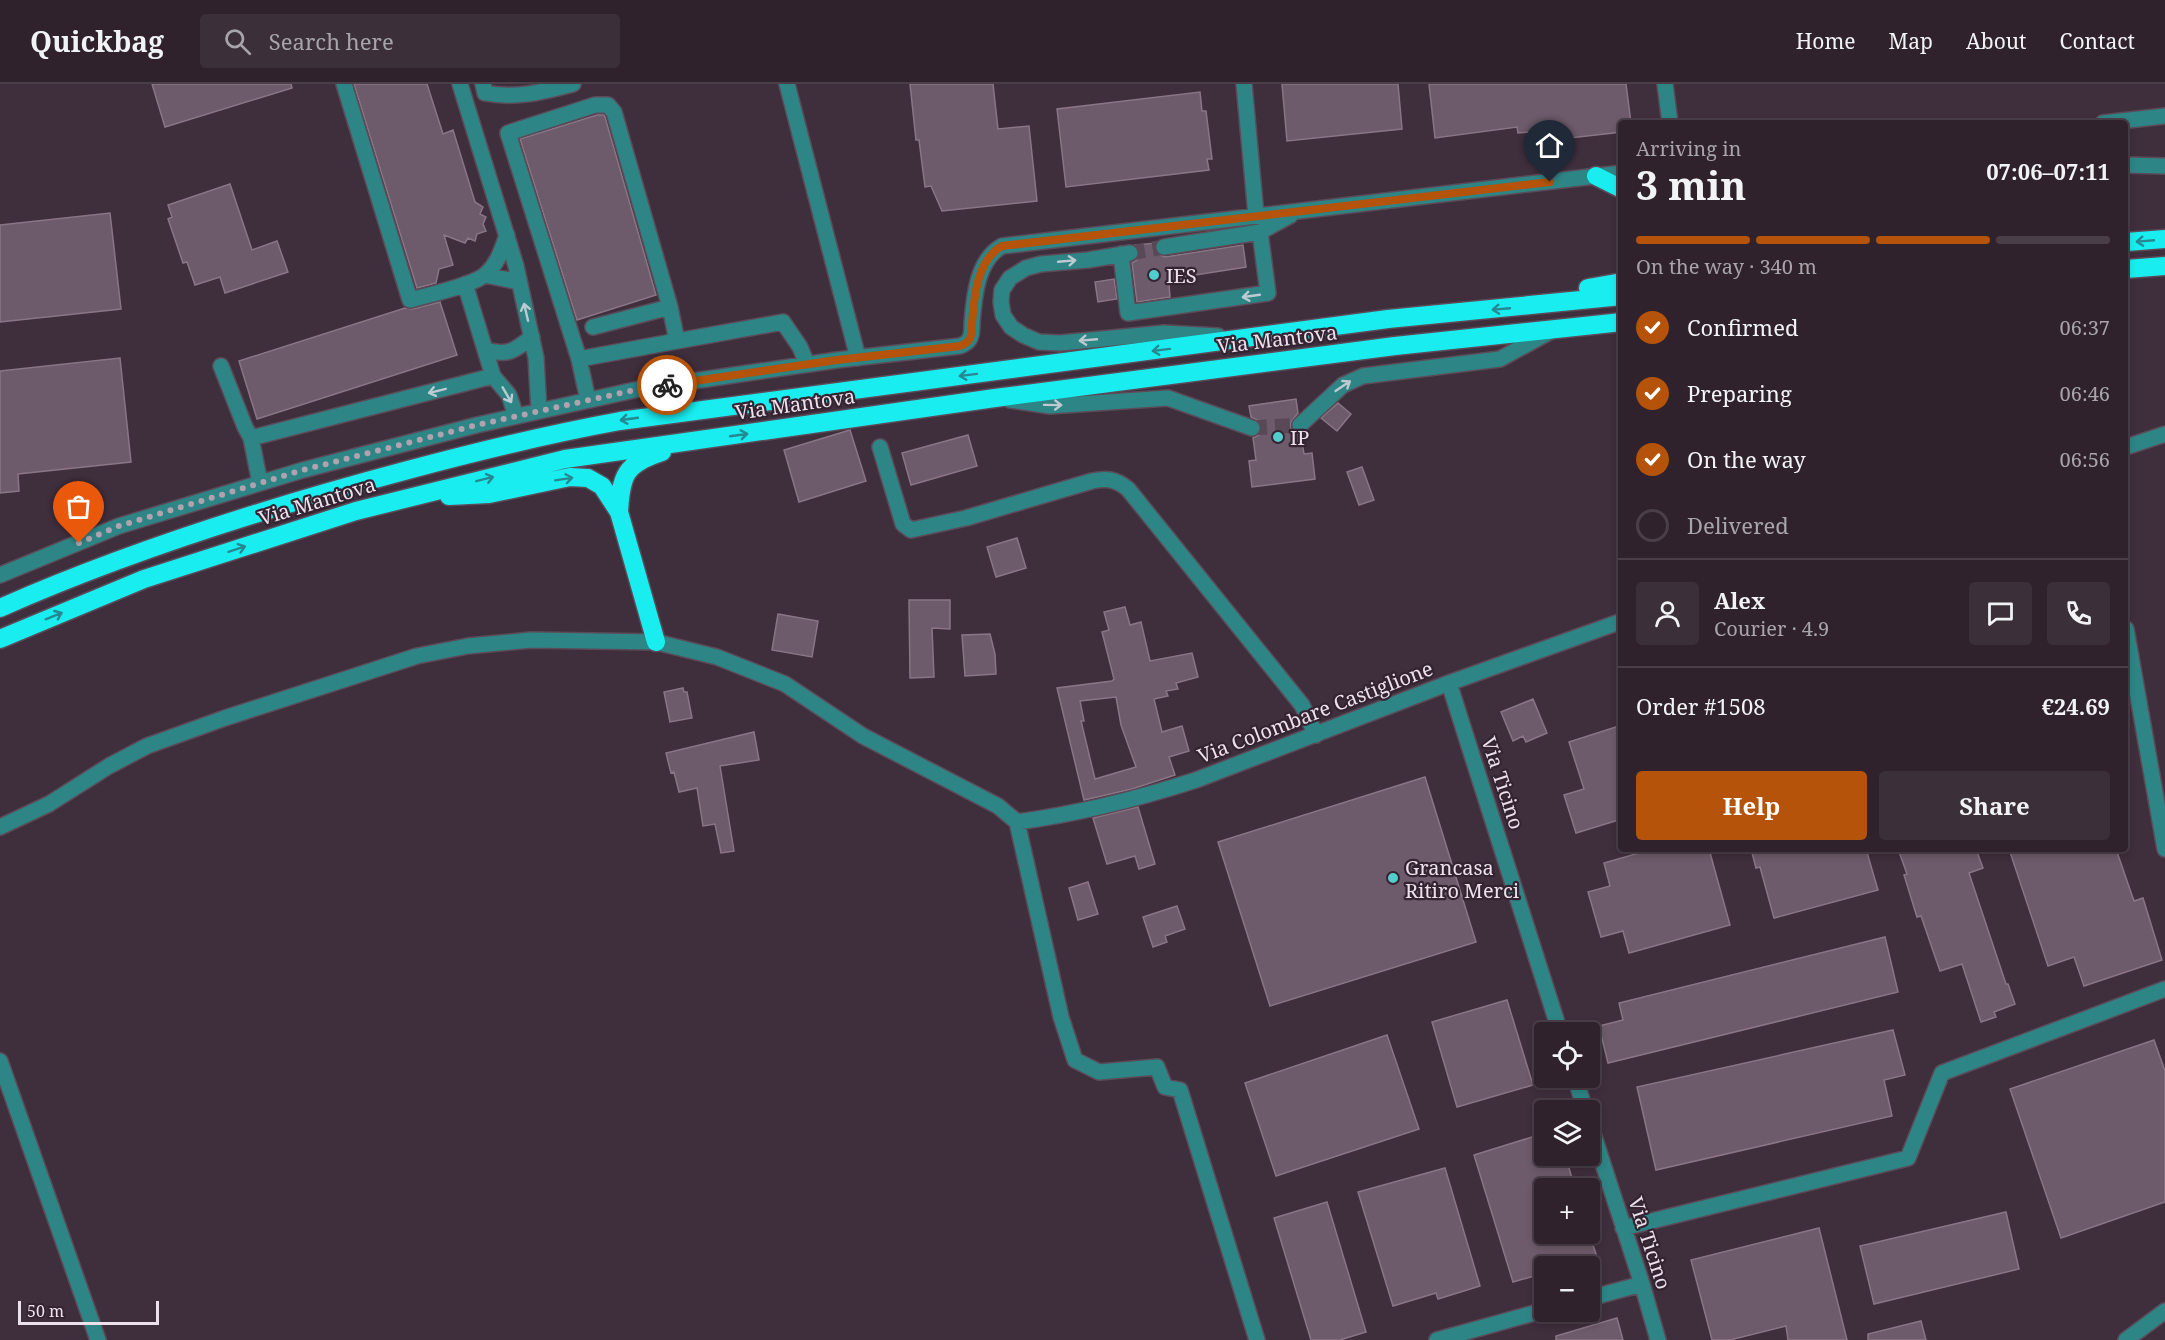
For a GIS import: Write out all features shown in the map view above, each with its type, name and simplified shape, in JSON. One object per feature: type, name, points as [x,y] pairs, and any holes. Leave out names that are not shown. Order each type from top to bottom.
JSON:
[{"type":"highway","points":[[1596,176],[1618,187]]},
{"type":"highway","points":[[2128,242],[2165,239]]},
{"type":"highway","points":[[2128,269],[2165,266]]},
{"type":"highway","points":[[1543,305],[1561,293],[1618,283]]},
{"type":"highway","name":"Via Mantova","points":[[0,608],[100,567],[216,526],[346,486],[558,432],[620,421],[1388,320],[1618,296]]},
{"type":"highway","name":"Via Mantova","points":[[0,639],[144,579],[356,511],[565,459],[995,398],[1395,346],[1618,322]]},
{"type":"highway","points":[[619,512],[620,490],[626,474],[635,463],[701,440]]},
{"type":"highway","points":[[403,499],[489,494],[570,477],[588,478],[602,486],[619,512],[656,642]]},
{"type":"street","points":[[344,84],[410,300],[485,276],[499,258],[507,236]]},
{"type":"street","points":[[460,84],[519,282],[536,358],[539,411]]},
{"type":"street","points":[[483,84],[484,93],[506,97],[573,84]]},
{"type":"street","points":[[787,84],[858,358]]},
{"type":"street","points":[[1244,84],[1256,215]]},
{"type":"street","points":[[1665,84],[1670,120]]},
{"type":"street","points":[[588,400],[579,359],[508,134],[596,105],[608,105],[614,112],[670,307],[677,341]]},
{"type":"street","points":[[2128,120],[2165,116]]},
{"type":"street","points":[[2128,165],[2165,166]]},
{"type":"street","points":[[0,575],[119,526],[303,470],[516,416],[639,389],[807,364],[960,346],[968,342],[971,334],[974,299],[980,278],[992,252],[1002,246],[1618,173]]},
{"type":"street","points":[[1164,247],[1260,232],[1295,213]]},
{"type":"street","points":[[1251,338],[1164,333],[1040,342],[1017,331],[1003,315],[1000,302],[1002,290],[1010,278],[1026,268],[1041,264],[1126,254],[1128,313],[1268,293],[1260,232]]},
{"type":"street","points":[[485,276],[519,282]]},
{"type":"street","points":[[465,284],[493,376],[510,395],[516,416]]},
{"type":"street","points":[[593,327],[670,307]]},
{"type":"street","points":[[579,359],[783,322],[800,347],[807,364]]},
{"type":"street","points":[[1300,425],[1343,385],[1363,376],[1500,359],[1556,329]]},
{"type":"street","points":[[485,350],[501,354],[514,350],[532,337]]},
{"type":"street","points":[[221,366],[250,438],[260,483]]},
{"type":"street","points":[[250,438],[493,376]]},
{"type":"street","points":[[995,398],[1050,406],[1168,398],[1252,428]]},
{"type":"street","points":[[2128,446],[2165,434]]},
{"type":"street","points":[[880,447],[903,524],[911,530],[966,518],[1092,481],[1104,479],[1120,482],[1302,705],[1316,735]]},
{"type":"street","name":"Via Colombare Castiglione","points":[[1017,822],[1054,817],[1156,793],[1618,622]]},
{"type":"street","points":[[0,827],[49,804],[109,766],[147,746],[288,696],[417,656],[468,646],[531,640],[656,642],[717,657],[785,684],[863,736],[998,806],[1017,822],[1060,1017],[1075,1060],[1099,1072],[1157,1067],[1165,1087],[1180,1090],[1257,1340]]},
{"type":"street","points":[[2128,640],[2165,849]]},
{"type":"street","name":"Via Ticino","points":[[1449,683],[1557,1022]]},
{"type":"street","points":[[1623,1228],[1908,1158],[1942,1073],[2165,989]]},
{"type":"street","points":[[0,1061],[98,1340]]},
{"type":"street","name":"Via Ticino","points":[[1600,1156],[1658,1340]]},
{"type":"street","points":[[1600,1295],[1642,1284]]},
{"type":"street","points":[[2126,1340],[2165,1311]]},
{"type":"street","points":[[1437,1340],[1534,1313]]},
{"type":"building","points":[[152,84],[291,84],[292,88],[165,127]]},
{"type":"building","points":[[354,84],[427,84],[443,134],[453,130],[475,202],[483,207],[480,214],[486,217],[483,224],[486,231],[477,234],[475,241],[468,238],[465,243],[444,235],[453,265],[439,269],[436,283],[417,288]]},
{"type":"building","points":[[910,84],[993,84],[998,129],[1029,126],[1037,201],[942,211],[931,186],[925,187],[919,140],[916,140]]},
{"type":"building","points":[[1282,84],[1398,84],[1402,129],[1287,141]]},
{"type":"building","points":[[1429,84],[1626,84],[1631,120],[1618,120],[1618,132],[1561,139],[1559,129],[1518,133],[1517,127],[1435,138]]},
{"type":"building","points":[[1200,92],[1202,111],[1206,111],[1212,159],[1207,159],[1209,170],[1066,187],[1057,109]]},
{"type":"building","points":[[597,115],[605,117],[656,295],[577,320],[520,139]]},
{"type":"building","points":[[230,184],[252,250],[277,241],[288,272],[225,293],[220,277],[195,285],[187,262],[183,263],[168,219],[172,217],[168,205]]},
{"type":"building","points":[[110,213],[121,309],[0,322],[0,225]]},
{"type":"building","points":[[1156,243],[1156,253],[1165,257],[1243,245],[1246,267],[1195,275],[1196,281],[1169,284],[1170,297],[1137,302],[1132,263],[1137,260],[1140,252],[1135,245]]},
{"type":"building","points":[[1114,279],[1117,299],[1098,302],[1095,282]]},
{"type":"building","points":[[440,302],[457,355],[257,419],[239,361],[405,308],[413,309]]},
{"type":"building","points":[[120,358],[131,462],[18,474],[19,491],[0,493],[0,371]]},
{"type":"building","points":[[1296,399],[1298,413],[1290,427],[1293,432],[1301,435],[1304,454],[1312,453],[1315,479],[1252,487],[1249,461],[1256,460],[1253,438],[1259,435],[1262,427],[1259,421],[1251,417],[1249,406]]},
{"type":"building","points":[[1338,403],[1351,414],[1337,431],[1321,418]]},
{"type":"building","points":[[850,430],[866,481],[799,502],[784,450]]},
{"type":"building","points":[[968,435],[977,466],[911,485],[902,453]]},
{"type":"building","points":[[1362,467],[1374,500],[1359,505],[1347,472]]},
{"type":"building","points":[[1017,538],[1026,568],[996,577],[987,547]]},
{"type":"building","points":[[909,600],[950,600],[950,629],[932,628],[934,677],[910,678]]},
{"type":"building","points":[[1125,607],[1130,625],[1141,622],[1150,661],[1192,653],[1198,677],[1176,683],[1178,689],[1166,691],[1168,696],[1154,699],[1162,732],[1182,726],[1189,751],[1169,757],[1175,775],[1132,789],[1084,800],[1057,688],[1114,679],[1102,632],[1109,630],[1104,612]],"holes":[[[1116,697],[1121,725],[1136,767],[1095,779],[1081,721],[1084,721],[1080,701]]]},
{"type":"building","points":[[778,614],[818,621],[812,657],[772,650]]},
{"type":"building","points":[[990,634],[995,654],[996,674],[965,676],[962,635]]},
{"type":"building","points":[[683,688],[684,692],[687,692],[692,718],[670,722],[664,692]]},
{"type":"building","points":[[1533,699],[1547,733],[1526,742],[1523,736],[1513,741],[1501,712]]},
{"type":"building","points":[[1618,726],[1618,820],[1576,833],[1564,795],[1584,789],[1569,742]]},
{"type":"building","points":[[754,732],[759,760],[720,766],[734,851],[721,853],[715,824],[703,826],[697,788],[679,792],[666,753]]},
{"type":"building","points":[[1425,777],[1476,942],[1270,1006],[1218,842]]},
{"type":"building","points":[[1138,807],[1155,864],[1139,869],[1135,856],[1107,864],[1093,818]]},
{"type":"building","points":[[1642,852],[1710,852],[1730,925],[1629,953],[1623,931],[1601,937],[1588,892],[1610,886],[1604,863]]},
{"type":"building","points":[[1752,852],[1867,852],[1878,890],[1774,918],[1760,867],[1756,868]]},
{"type":"building","points":[[1899,852],[1977,852],[1983,868],[1969,873],[2006,984],[2008,984],[2015,1004],[1994,1012],[1996,1017],[1981,1022],[1962,964],[1940,971],[1921,916],[1917,917],[1904,875],[1907,874]]},
{"type":"building","points":[[2010,852],[2117,852],[2134,901],[2143,898],[2162,960],[2084,986],[2074,957],[2048,966]]},
{"type":"building","points":[[1088,882],[1098,914],[1078,920],[1069,888]]},
{"type":"building","points":[[1177,906],[1185,929],[1165,936],[1167,942],[1153,947],[1143,917]]},
{"type":"building","points":[[1885,937],[1898,992],[1608,1063],[1600,1026],[1623,1020],[1619,1003]]},
{"type":"building","points":[[1507,1000],[1533,1085],[1457,1107],[1432,1022]]},
{"type":"building","points":[[1893,1030],[1905,1075],[1884,1080],[1892,1116],[1656,1170],[1637,1087]]},
{"type":"building","points":[[1387,1035],[1419,1129],[1276,1176],[1245,1083]]},
{"type":"building","points":[[2154,1040],[2165,1071],[2165,1202],[2061,1238],[2010,1089]]},
{"type":"building","points":[[1534,1136],[1534,1166],[1568,1166],[1572,1178],[1534,1178],[1534,1244],[1593,1244],[1597,1256],[1534,1256],[1534,1276],[1513,1282],[1474,1155]]},
{"type":"building","points":[[1445,1168],[1480,1286],[1438,1299],[1436,1293],[1393,1306],[1358,1192]]},
{"type":"building","points":[[1327,1202],[1366,1332],[1340,1340],[1311,1340],[1274,1218]]},
{"type":"building","points":[[2006,1212],[2019,1269],[1874,1304],[1860,1246]]},
{"type":"building","points":[[1819,1228],[1847,1340],[1788,1340],[1786,1326],[1730,1340],[1712,1340],[1691,1260]]},
{"type":"building","points":[[1617,1318],[1623,1340],[1556,1340],[1556,1336]]},
{"type":"building","points":[[1921,1321],[1926,1340],[1868,1340],[1868,1334]]},
{"type":"tunnel","points":[[1130,253],[1164,247]]},
{"type":"tunnel","points":[[1252,428],[1300,425]]},
{"type":"way so far","points":[[79,543],[119,526],[303,470],[477,425],[639,389],[667,385]]},
{"type":"place","name":"IES","points":[[1154,275]]},
{"type":"place","name":"IP","points":[[1278,437]]},
{"type":"place","name":"Grancasa Ritiro Merci","points":[[1393,878]]},
{"type":"route","points":[[667,385],[837,360],[960,346],[968,342],[971,334],[974,299],[987,260],[992,252],[1002,246],[1550,182]]}]
